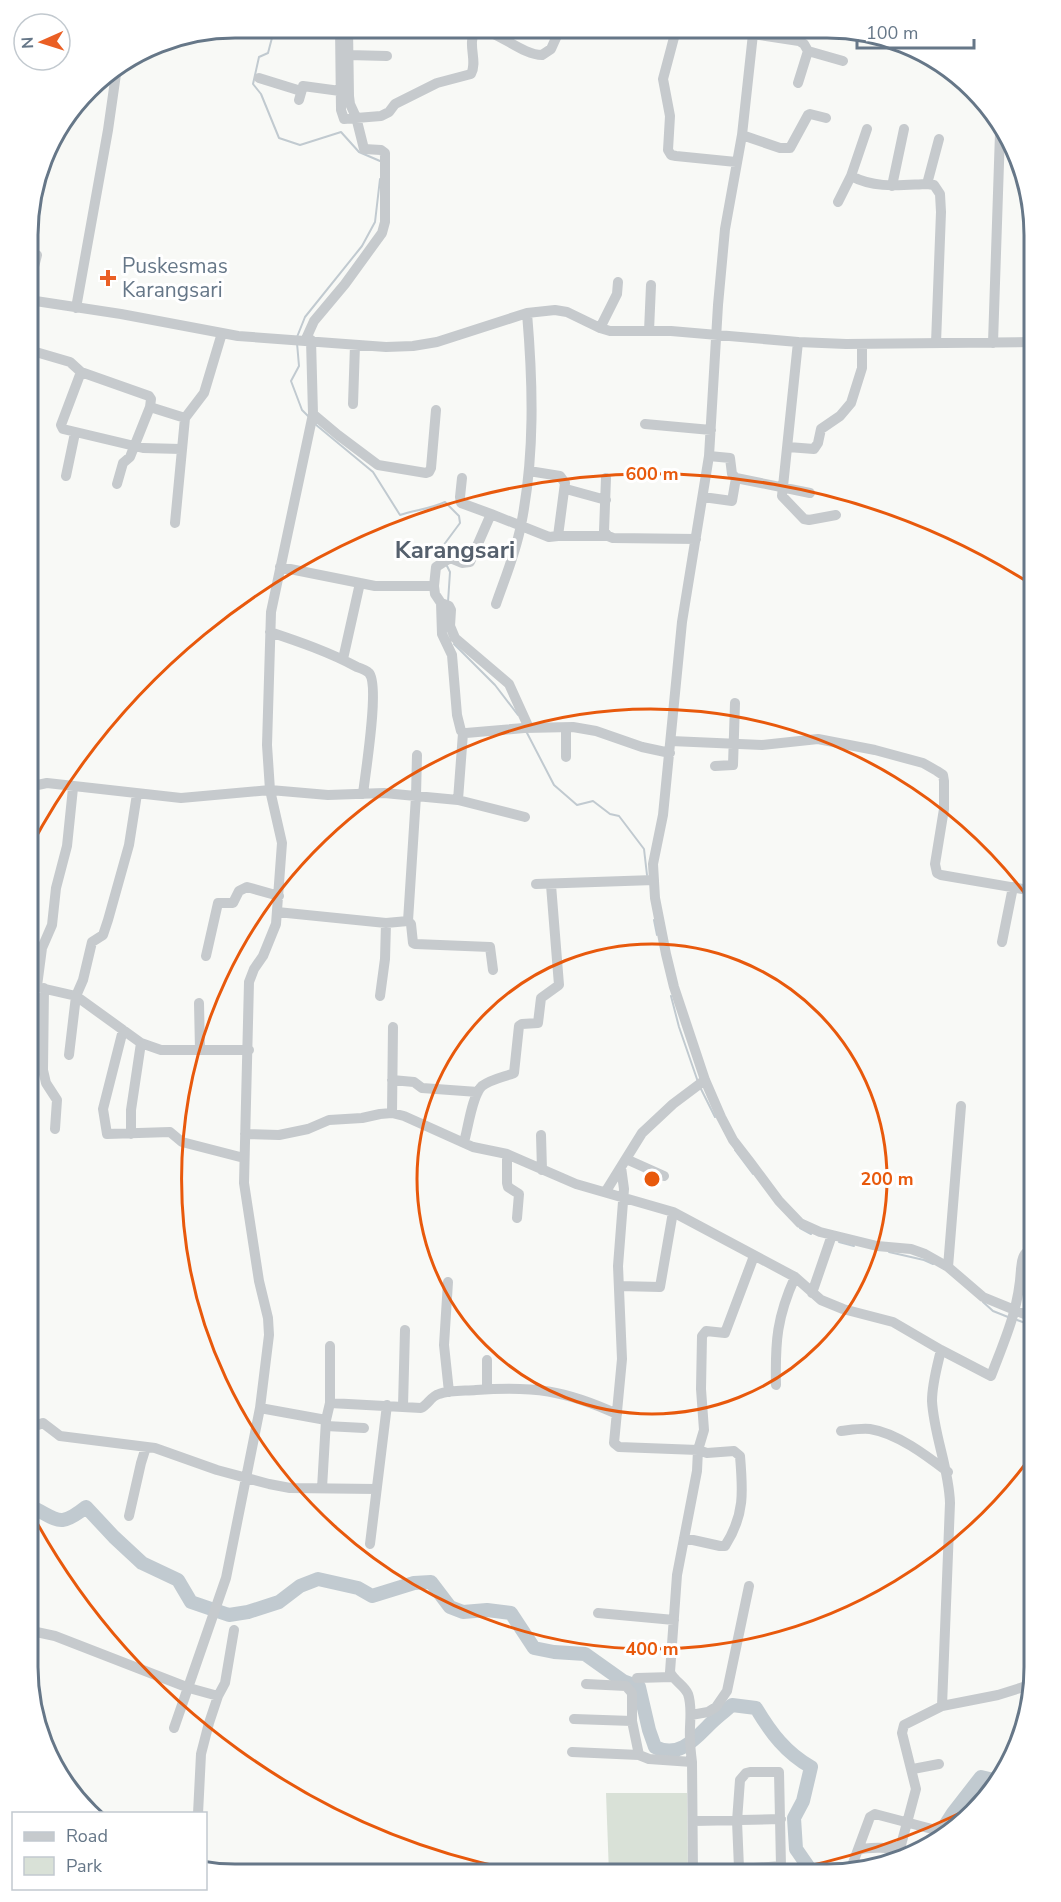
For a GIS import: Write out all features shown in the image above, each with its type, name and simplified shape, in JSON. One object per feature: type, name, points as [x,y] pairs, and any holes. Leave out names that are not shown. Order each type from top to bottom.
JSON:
[{"type":"street","points":[[174,1728],[226,1578],[260,1408],[269,1335],[246,1203],[244,1158],[249,1050],[249,982],[276,924],[279,896],[282,843],[270,790],[267,745],[270,632],[271,612],[313,415],[303,341],[314,321],[345,284],[382,233],[385,222],[385,153],[381,150],[363,149],[358,125],[350,104],[342,38]]},
{"type":"street","points":[[347,38],[340,91],[341,110],[344,119],[358,125],[389,112],[395,104],[437,83],[471,74],[474,69],[471,44],[473,38]]},
{"type":"street","points":[[499,38],[530,53],[542,55],[551,48],[556,38]]},
{"type":"street","points":[[674,38],[663,79],[670,116],[668,150],[671,155],[676,156],[736,162]]},
{"type":"street","points":[[753,38],[742,135],[725,228],[710,456],[682,622],[663,815],[650,880],[656,898],[671,976],[700,1083],[733,1140],[779,1201],[807,1227],[831,1238],[918,1251],[948,1267],[983,1296],[1014,1315],[1023,1316]]},
{"type":"street","points":[[786,38],[799,41],[808,51],[798,83]]},
{"type":"street","points":[[808,51],[843,61]]},
{"type":"street","points":[[345,60],[387,56]]},
{"type":"street","points":[[76,308],[115,78]]},
{"type":"street","points":[[259,78],[300,95],[303,86],[340,91]]},
{"type":"street","points":[[742,135],[780,148],[790,148],[810,114],[826,118]]},
{"type":"street","points":[[838,202],[851,176],[867,129]]},
{"type":"street","points":[[891,186],[904,129]]},
{"type":"street","points":[[927,184],[939,139]]},
{"type":"street","points":[[993,342],[1000,141]]},
{"type":"street","points":[[851,176],[870,184],[891,186],[927,184],[934,185],[938,189],[941,201],[936,344]]},
{"type":"street","points":[[600,328],[617,294],[618,282]]},
{"type":"street","points":[[649,331],[651,285]]},
{"type":"street","points":[[38,302],[222,333],[386,347],[437,342],[526,313],[555,310],[567,312],[600,328],[628,332],[717,334],[798,342],[862,344],[1024,342]]},
{"type":"street","points":[[496,604],[521,525],[530,471],[532,399],[526,313]]},
{"type":"street","points":[[175,523],[185,418],[208,383],[222,333]]},
{"type":"street","points":[[798,342],[782,496],[804,519],[836,515]]},
{"type":"street","points":[[788,447],[814,450],[818,443],[820,430],[848,408],[861,371],[862,344]]},
{"type":"street","points":[[353,404],[355,345]]},
{"type":"street","points":[[38,353],[70,362],[81,372],[149,396],[151,399],[130,458],[123,463],[117,484]]},
{"type":"street","points":[[81,372],[61,425],[63,429],[134,446],[181,449]]},
{"type":"street","points":[[150,407],[185,418]]},
{"type":"street","points":[[313,415],[378,465],[426,473],[431,468],[436,410]]},
{"type":"street","points":[[645,424],[711,430]]},
{"type":"street","points":[[66,476],[75,433]]},
{"type":"street","points":[[710,456],[730,458],[731,471],[736,478],[810,493]]},
{"type":"street","points":[[530,471],[560,476],[564,479],[566,489],[558,536]]},
{"type":"street","points":[[462,478],[461,503],[549,537],[608,536],[613,538],[696,539]]},
{"type":"street","points":[[606,478],[604,531],[608,536]]},
{"type":"street","points":[[704,497],[732,501],[736,478]]},
{"type":"street","points":[[566,489],[606,500]]},
{"type":"street","points":[[458,800],[463,733],[458,724],[452,655],[447,632],[452,610],[435,594],[434,571],[438,564],[450,558],[466,562],[491,514]]},
{"type":"street","points":[[280,567],[391,587],[434,586]]},
{"type":"street","points":[[343,659],[360,583]]},
{"type":"street","points":[[270,632],[331,652],[369,673],[372,681],[369,752],[363,794]]},
{"type":"street","points":[[447,632],[509,684],[527,728]]},
{"type":"street","points":[[715,766],[734,765],[735,703]]},
{"type":"street","points":[[463,733],[527,728],[566,728],[596,731],[642,747],[670,753]]},
{"type":"street","points":[[566,728],[566,757]]},
{"type":"street","points":[[671,741],[762,745],[828,740],[875,750],[923,764],[943,775],[944,781],[944,809],[935,864],[937,873],[1024,889]]},
{"type":"street","points":[[417,755],[408,921],[411,924],[412,943],[490,947],[493,970]]},
{"type":"street","points":[[38,785],[46,783],[73,788],[181,798],[270,790],[328,795],[384,793],[458,800],[525,817]]},
{"type":"street","points":[[38,973],[42,948],[52,925],[56,888],[67,846],[73,788]]},
{"type":"street","points":[[69,1055],[76,996],[85,974],[92,942],[103,935],[108,920],[129,845],[137,795]]},
{"type":"street","points":[[536,884],[650,880]]},
{"type":"street","points":[[464,1142],[477,1092],[483,1085],[514,1073],[519,1026],[538,1023],[539,1004],[542,998],[560,984],[551,885]]},
{"type":"street","points":[[206,956],[218,903],[233,903],[239,891],[247,887],[279,896]]},
{"type":"street","points":[[1002,942],[1013,887]]},
{"type":"street","points":[[277,912],[386,923],[408,921]]},
{"type":"street","points":[[380,996],[385,959],[386,923]]},
{"type":"street","points":[[38,986],[76,996],[141,1043],[161,1050],[249,1050]]},
{"type":"street","points":[[199,1003],[201,1050]]},
{"type":"street","points":[[38,1010],[43,1070],[46,1083],[57,1100],[55,1129]]},
{"type":"street","points":[[392,1113],[393,1027]]},
{"type":"street","points":[[123,1030],[104,1109],[107,1134],[170,1132],[182,1142],[244,1158]]},
{"type":"street","points":[[131,1134],[131,1110],[141,1043]]},
{"type":"street","points":[[392,1080],[415,1082],[421,1088],[477,1092]]},
{"type":"street","points":[[606,1191],[642,1133],[700,1083]]},
{"type":"street","points":[[948,1267],[961,1106]]},
{"type":"street","points":[[245,1134],[279,1136],[308,1129],[329,1120],[392,1113],[404,1116],[474,1147],[507,1154],[576,1184],[674,1212],[795,1277],[828,1304],[893,1322],[940,1350],[991,1376],[1014,1315],[1023,1256]]},
{"type":"street","points":[[541,1135],[542,1170]]},
{"type":"street","points":[[507,1154],[507,1183],[510,1189],[519,1194],[517,1218]]},
{"type":"street","points":[[624,1163],[664,1176]]},
{"type":"street","points":[[624,1163],[618,1266],[622,1359],[615,1443],[619,1446],[698,1450],[707,1453],[738,1453],[741,1465],[742,1508],[724,1546],[684,1539]]},
{"type":"street","points":[[619,1286],[660,1287],[674,1212]]},
{"type":"street","points":[[812,1293],[831,1238]]},
{"type":"street","points":[[693,1864],[694,1821],[689,1696],[670,1672],[677,1575],[697,1471],[698,1450],[704,1430],[701,1389],[702,1336],[706,1331],[725,1333],[754,1256]]},
{"type":"street","points":[[776,1385],[777,1327],[795,1277]]},
{"type":"street","points":[[448,1282],[444,1345],[449,1392]]},
{"type":"street","points":[[403,1406],[405,1330]]},
{"type":"street","points":[[322,1488],[326,1423],[330,1403],[330,1346]]},
{"type":"street","points":[[940,1350],[932,1400],[937,1433],[948,1473],[950,1515],[942,1706]]},
{"type":"street","points":[[487,1360],[487,1389]]},
{"type":"street","points":[[330,1403],[424,1407],[437,1394],[502,1388],[559,1392],[584,1399],[617,1414]]},
{"type":"street","points":[[370,1544],[387,1406]]},
{"type":"street","points":[[260,1408],[326,1423],[364,1428]]},
{"type":"street","points":[[38,1425],[43,1423],[60,1436],[146,1447],[182,1456],[245,1479],[290,1488],[376,1490]]},
{"type":"street","points":[[841,1431],[870,1430],[894,1438],[911,1446],[948,1473]]},
{"type":"street","points":[[129,1516],[146,1447]]},
{"type":"street","points":[[691,1715],[708,1712],[716,1707],[727,1691],[749,1586]]},
{"type":"street","points":[[598,1613],[674,1620]]},
{"type":"street","points":[[198,1812],[201,1754],[208,1723],[225,1683],[234,1630]]},
{"type":"street","points":[[38,1632],[54,1636],[189,1688],[218,1696]]},
{"type":"street","points":[[637,1678],[672,1677]]},
{"type":"street","points":[[586,1684],[626,1686],[632,1693],[632,1720],[639,1755]]},
{"type":"street","points":[[859,1850],[872,1846],[897,1848],[901,1845],[916,1789],[904,1725],[942,1706],[998,1695],[1022,1687]]},
{"type":"street","points":[[574,1719],[632,1720]]},
{"type":"street","points":[[572,1752],[639,1755],[649,1759],[692,1758]]},
{"type":"street","points":[[912,1769],[939,1764]]},
{"type":"street","points":[[739,1864],[737,1821],[739,1784],[743,1776],[750,1772],[780,1773],[780,1864]]},
{"type":"street","points":[[854,1863],[873,1815],[891,1817],[932,1829],[939,1829]]},
{"type":"street","points":[[694,1821],[781,1819]]},
{"type":"green space","points":[[606,1793],[687,1793],[688,1864],[609,1864]]},
{"type":"waterway","points":[[272,38],[268,53],[259,57],[253,84],[261,94],[279,138],[300,145],[341,132],[359,152],[380,161]]},
{"type":"waterway","points":[[297,337],[305,317],[362,246],[375,222],[380,179]]},
{"type":"waterway","points":[[297,343],[299,366],[291,381],[302,410],[309,417]]},
{"type":"waterway","points":[[315,424],[373,472],[400,515],[445,502],[459,516],[460,523],[440,550],[443,558]]},
{"type":"waterway","points":[[447,566],[450,572],[448,602]]},
{"type":"waterway","points":[[454,644],[495,685],[518,715]]},
{"type":"waterway","points":[[526,731],[554,785],[577,805],[593,801],[610,814],[619,816],[644,849],[647,875]]},
{"type":"waterway","points":[[654,920],[657,935]]},
{"type":"waterway","points":[[671,996],[698,1082]]},
{"type":"waterway","points":[[700,1087],[715,1117]]},
{"type":"waterway","points":[[735,1150],[753,1174]]},
{"type":"waterway","points":[[800,1228],[811,1234]]},
{"type":"waterway","points":[[839,1242],[854,1246]]},
{"type":"waterway","points":[[889,1252],[933,1264]]},
{"type":"waterway","points":[[983,1302],[993,1311],[1008,1317]]},
{"type":"waterway","points":[[1017,1320],[1023,1322]]},
{"type":"waterway","points":[[38,1510],[57,1520],[63,1520],[86,1507],[142,1563],[178,1580],[191,1602],[229,1615],[248,1612],[279,1602],[300,1586],[318,1579],[358,1588],[372,1596],[414,1583],[431,1582],[450,1607],[463,1612],[487,1610],[511,1613],[534,1648],[585,1654],[623,1681],[639,1687],[655,1747],[664,1750],[672,1751],[686,1746],[732,1705],[756,1708],[780,1742],[811,1767],[803,1801],[794,1818],[796,1849],[806,1864]]},
{"type":"waterway","points":[[946,1824],[981,1777],[988,1779]]},
{"type":"place","name":"Puskesmas Karangsari","points":[[108,278]]},
{"type":"district","name":"Karangsari","points":[[455,550]]}]
